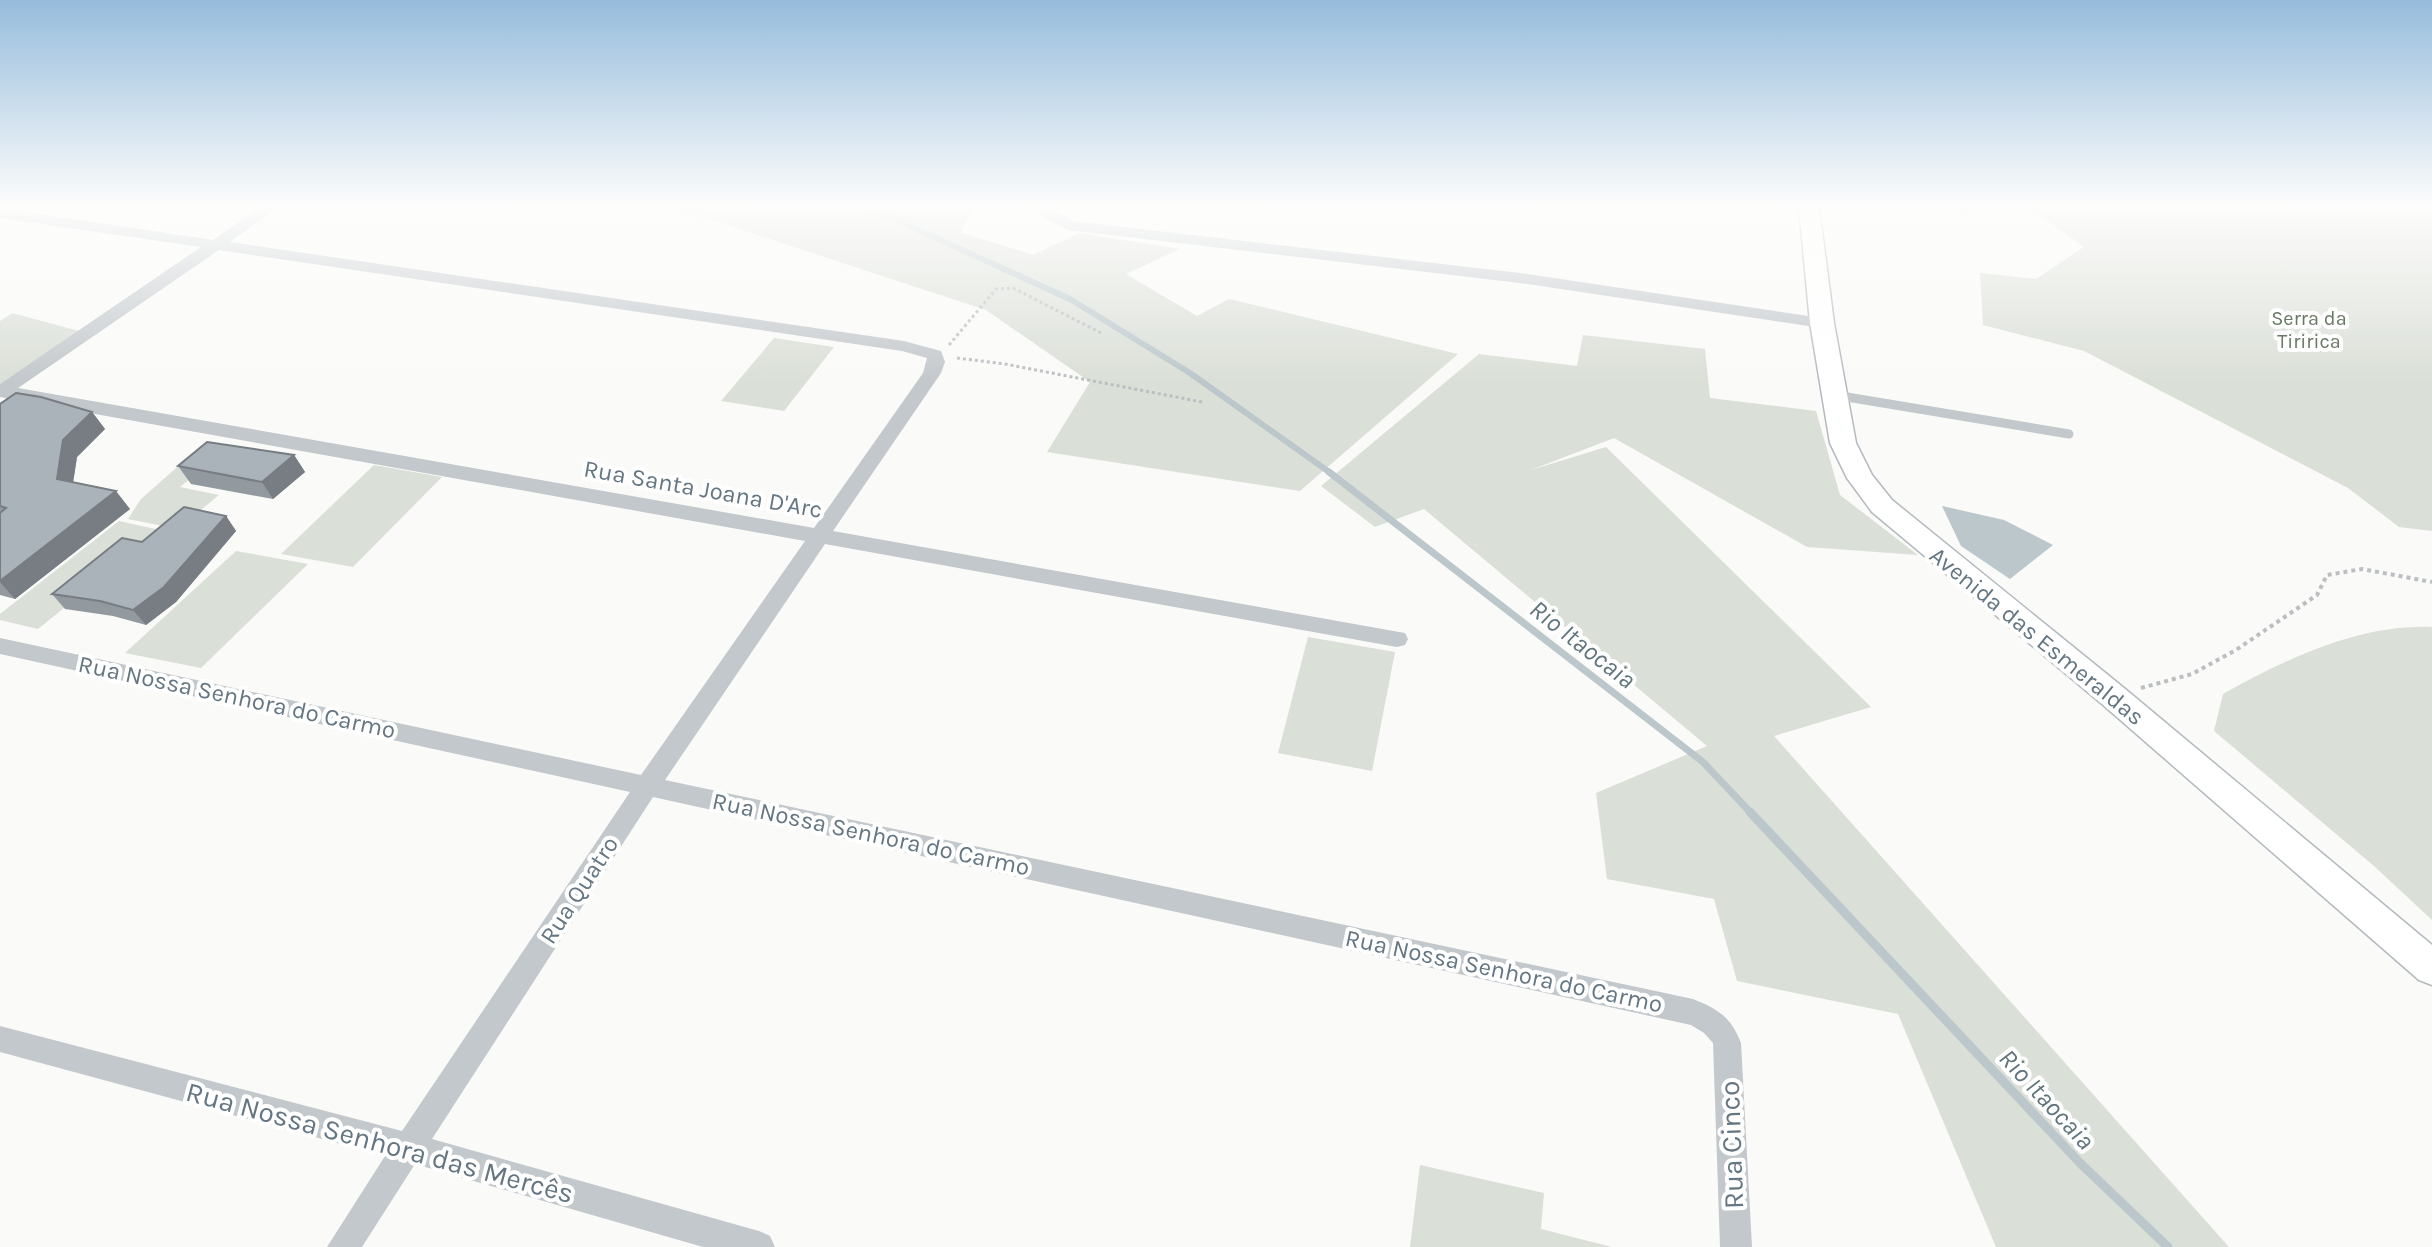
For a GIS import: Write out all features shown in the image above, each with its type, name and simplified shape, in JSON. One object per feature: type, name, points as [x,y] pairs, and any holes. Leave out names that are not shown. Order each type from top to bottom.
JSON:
[{"type":"main road","name":"Avenida das Esmeraldas","points":[[1816,265],[1822,323],[1843,443],[1860,478],[1882,506],[2113,696],[2432,968]]},
{"type":"street","points":[[1,391],[186,265]]},
{"type":"street","points":[[348,265],[904,346],[937,356]]},
{"type":"street","points":[[1411,265],[1520,278],[1822,323]]},
{"type":"street","name":"Rua Quatro","points":[[343,1247],[647,786],[932,373],[937,356]]},
{"type":"street","name":"Rua Santa Joana D'Arc","points":[[1,391],[1397,639]]},
{"type":"street","name":"Rua Nossa Senhora do Carmo","points":[[0,646],[1693,1012],[1710,1018],[1722,1029],[1727,1043]]},
{"type":"street","name":"Rua Nossa Senhora das Mercês","points":[[0,1039],[411,1148],[759,1247]]},
{"type":"street","name":"Rua Cinco","points":[[1727,1043],[1736,1247]]},
{"type":"lane","points":[[1835,395],[2069,434]]},
{"type":"path","points":[[937,356],[996,289],[1013,288],[1101,333]]},
{"type":"path","points":[[937,356],[1005,364],[1202,402]]},
{"type":"path","points":[[2113,696],[2192,674],[2236,650],[2317,595],[2327,575],[2362,569],[2432,582]]},
{"type":"green space","points":[[849,265],[1145,265],[1126,274],[1197,316],[1229,299],[1458,354],[1300,491],[1047,452],[1090,382],[986,310]]},
{"type":"green space","name":"Serra da Tiririca","points":[[2057,265],[2432,265],[2432,531],[2399,527],[2348,488],[2084,351],[1983,325],[1980,273],[2036,279]]},
{"type":"green space","points":[[12,313],[79,331],[0,384],[0,321]]},
{"type":"green space","points":[[1583,335],[1705,349],[1710,398],[1816,411],[1840,495],[1918,555],[1807,547],[1614,438],[1531,470],[1606,447],[1871,707],[1774,736],[2229,1247],[1996,1247],[1898,1014],[1737,981],[1714,899],[1607,879],[1596,793],[1707,746],[1424,509],[1375,527],[1321,486],[1479,354],[1577,366]]},
{"type":"green space","points":[[774,338],[834,347],[784,411],[721,401]]},
{"type":"green space","points":[[202,445],[209,446],[207,465],[180,487],[219,495],[178,529],[128,519],[141,499]]},
{"type":"green space","points":[[374,465],[442,477],[353,567],[281,554]]},
{"type":"green space","points":[[119,521],[160,530],[38,629],[0,620],[0,614]]},
{"type":"green space","points":[[236,551],[308,564],[201,668],[125,653]]},
{"type":"green space","points":[[2432,627],[2432,920],[2374,866],[2214,731],[2223,694],[2272,668],[2324,646],[2377,631]]},
{"type":"green space","points":[[1308,637],[1395,652],[1372,771],[1278,753]]},
{"type":"green space","points":[[1420,1165],[1544,1193],[1541,1229],[1612,1247],[1410,1247]]},
{"type":"shaded area","points":[[1942,506],[2004,520],[2053,545],[2010,579],[1961,546]]},
{"type":"building","points":[[16,393],[92,412],[63,440],[57,479],[116,491],[0,581],[0,513],[6,508],[0,506],[0,404]]},
{"type":"building","points":[[207,442],[294,455],[262,482],[178,466]]},
{"type":"building","points":[[184,507],[226,516],[164,587],[133,610],[100,601],[52,594],[122,538],[142,542]]},
{"type":"waterway","name":"Rio Itaocaia","points":[[996,265],[1070,299],[1190,373],[1332,474]]},
{"type":"waterway","name":"Rio Itaocaia","points":[[1329,472],[1703,762],[1752,814]]},
{"type":"waterway","name":"Rio Itaocaia","points":[[1750,812],[2080,1163],[2168,1247]]}]
